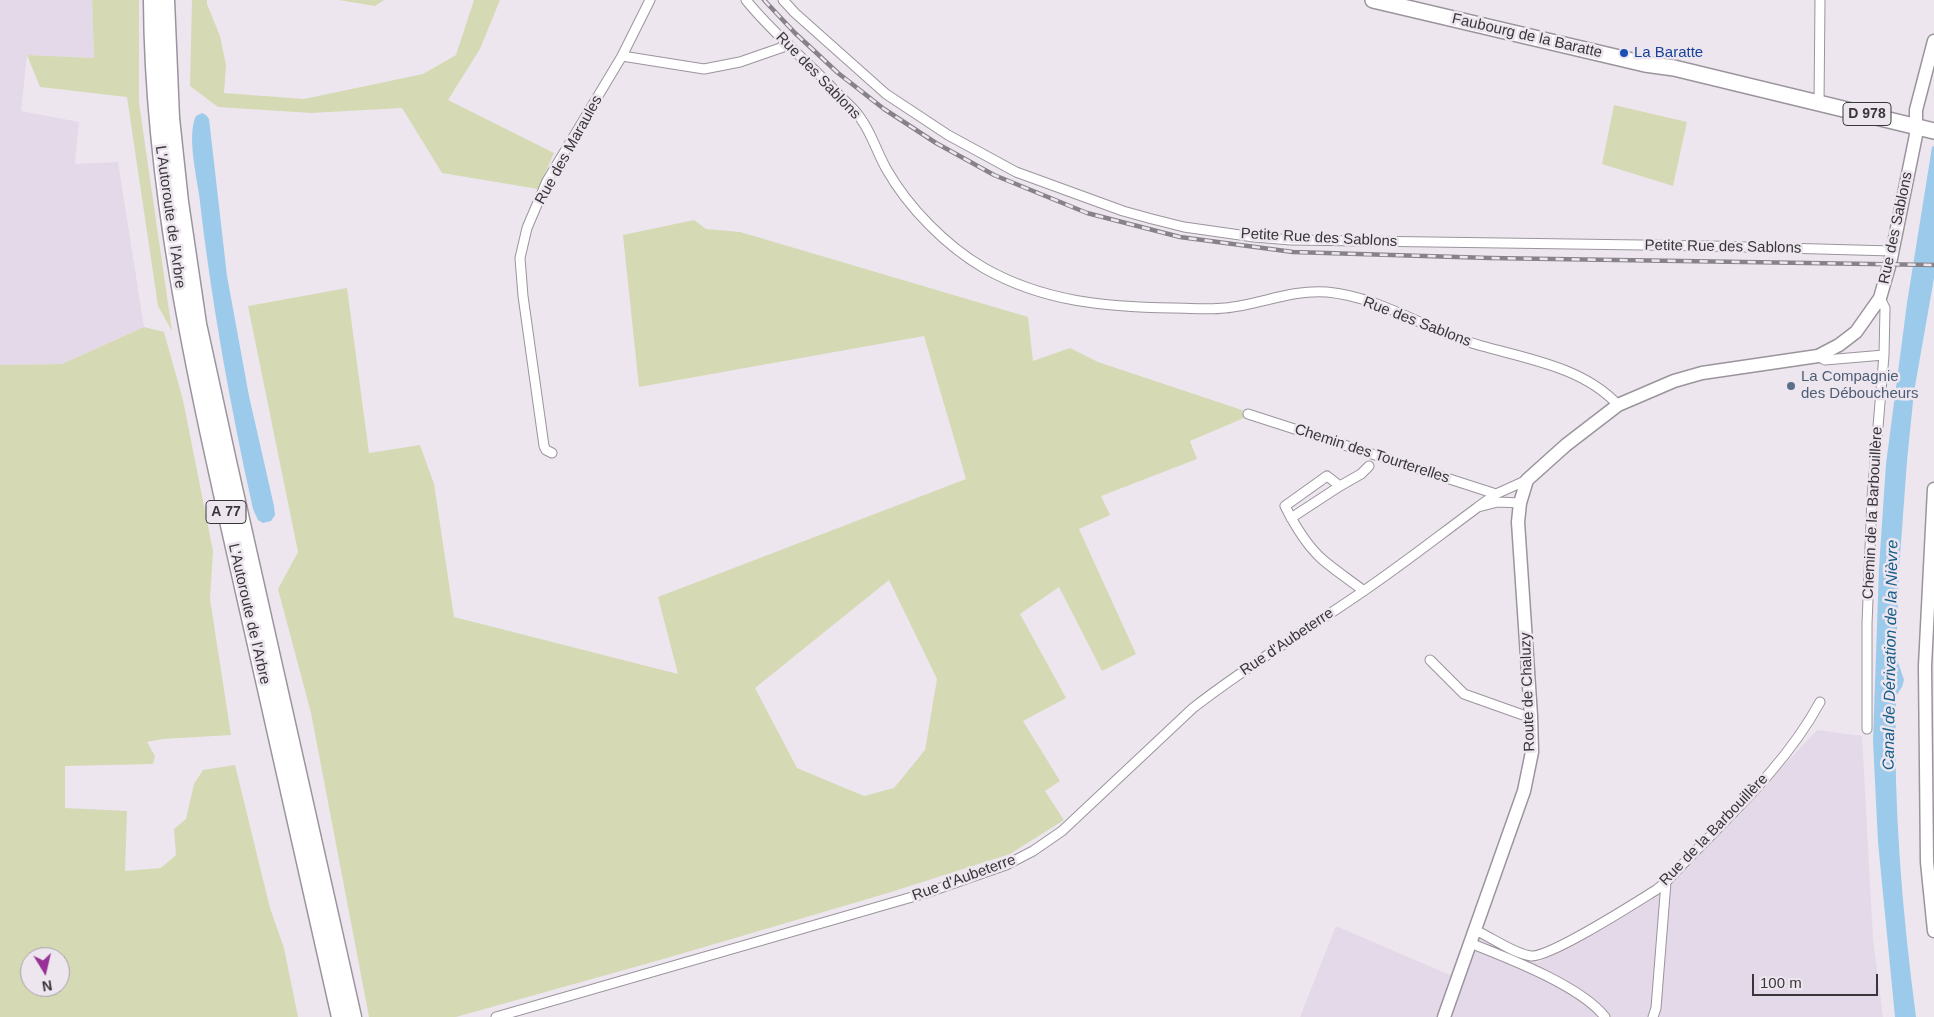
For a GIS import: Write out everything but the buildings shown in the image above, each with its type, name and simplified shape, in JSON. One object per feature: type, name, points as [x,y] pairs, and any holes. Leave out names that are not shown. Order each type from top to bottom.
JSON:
[{"type":"highway","name":"L'Autoroute de l'Arbre","points":[[152,0],[152,37],[158,121],[180,294],[216,468],[340,1017]]},
{"type":"highway","name":"L'Autoroute de l'Arbre","points":[[166,0],[172,128],[181,210],[198,324],[353,1017]]},
{"type":"main road","name":"Faubourg de la Baratte","points":[[1373,0],[1644,64],[1674,68],[1926,129]]},
{"type":"street","name":"Rue des Maraules","points":[[552,453],[546,450],[544,446],[523,296],[520,258],[527,228],[547,181],[622,56],[650,0]]},
{"type":"street","name":"Rue des Sablons","points":[[746,0],[762,20],[826,81],[861,119],[887,170],[904,196],[947,243],[984,268],[1028,289],[1057,298],[1091,303],[1157,308],[1223,309],[1250,305],[1284,295],[1328,292],[1368,301],[1466,342],[1565,370],[1599,389],[1618,405],[1674,381],[1702,373],[1818,356],[1839,345],[1856,332],[1880,298],[1892,251],[1916,135],[1926,129],[1916,110],[1934,41]]},
{"type":"street","name":"Petite Rue des Sablons","points":[[783,0],[801,19],[886,94],[948,135],[1016,172],[1123,211],[1184,227],[1254,237],[1292,240],[1711,246],[1892,251]]},
{"type":"street","points":[[1819,103],[1820,0]]},
{"type":"street","points":[[622,56],[704,69],[740,62],[789,45]]},
{"type":"street","name":"Chemin de la Barbouillère","points":[[1867,730],[1867,624],[1872,508],[1884,355],[1885,308],[1880,298]]},
{"type":"street","points":[[1818,356],[1825,360],[1884,355]]},
{"type":"street","points":[[1527,480],[1566,445],[1618,405]]},
{"type":"street","name":"Chemin des Tourterelles","points":[[1248,414],[1496,494]]},
{"type":"street","points":[[1291,518],[1361,474],[1369,466]]},
{"type":"street","points":[[1340,486],[1327,476],[1285,506],[1291,518],[1322,559],[1364,591]]},
{"type":"street","name":"Rue d'Aubeterre","points":[[496,1017],[926,893],[1006,865],[1033,851],[1062,831],[1193,708],[1216,690],[1297,634],[1364,591],[1496,494],[1527,480]]},
{"type":"street","name":"Route de Chaluzy","points":[[1444,1017],[1524,791],[1532,752],[1518,522],[1520,503],[1527,480]]},
{"type":"street","points":[[1934,489],[1925,666],[1927,862],[1934,923]]},
{"type":"street","name":"Rue d'Aubeterre","points":[[1478,507],[1498,502],[1520,503]]},
{"type":"street","points":[[1430,660],[1464,694],[1523,715],[1531,716]]},
{"type":"street","name":"Rue de la Barbouillère","points":[[1475,930],[1523,954],[1530,956],[1543,954],[1579,936],[1656,890],[1666,882],[1783,758],[1808,723],[1820,702]]},
{"type":"street","points":[[1652,1017],[1656,1008],[1666,882]]},
{"type":"street","points":[[1470,943],[1572,989],[1599,1008],[1605,1017]]},
{"type":"shaded area","points":[[0,0],[92,0],[94,58],[27,55],[21,111],[79,122],[75,164],[118,162],[144,327],[62,364],[0,365]]},
{"type":"shaded area","points":[[1817,730],[1862,736],[1873,939],[1883,1017],[1300,1017],[1336,926],[1450,975],[1467,932],[1537,963],[1650,900],[1715,839]]},
{"type":"green space","points":[[92,0],[139,0],[139,103],[172,331],[158,306],[127,97],[40,87],[27,55],[94,58]]},
{"type":"green space","points":[[192,0],[207,0],[220,36],[226,65],[224,93],[304,99],[423,74],[456,55],[474,0],[500,0],[480,49],[448,100],[554,153],[538,189],[442,173],[402,108],[311,113],[218,107],[190,86]]},
{"type":"green space","points":[[339,0],[384,0],[375,6]]},
{"type":"green space","points":[[1614,105],[1687,122],[1673,186],[1602,164]]},
{"type":"green space","points":[[694,220],[706,229],[740,232],[764,239],[1028,317],[1033,361],[1070,348],[1098,362],[1242,410],[1244,418],[1190,441],[1197,459],[1101,496],[1110,515],[1079,529],[1136,654],[1102,671],[1059,587],[1020,614],[1066,698],[1023,721],[1060,781],[1045,791],[1064,820],[1010,854],[888,893],[667,958],[456,1017],[369,1017],[311,713],[278,589],[298,552],[248,306],[347,288],[369,453],[420,445],[434,484],[454,617],[678,674],[658,597],[966,479],[924,336],[639,387],[623,235]],"holes":[[[889,580],[937,679],[925,750],[894,788],[864,796],[797,768],[755,688]]]},
{"type":"green space","points":[[144,327],[164,332],[183,400],[213,551],[210,599],[231,735],[163,739],[147,742],[155,756],[153,764],[65,766],[65,808],[127,811],[125,871],[161,868],[176,855],[174,829],[186,819],[194,784],[203,770],[235,765],[270,908],[284,948],[298,1017],[0,1017],[0,365],[62,364]]},
{"type":"water","points":[[202,113],[209,119],[227,276],[249,396],[274,506],[275,515],[271,521],[263,523],[258,520],[253,509],[229,392],[209,273],[192,143],[193,124],[196,116]]},
{"type":"water","name":"Canal de Dérivation de la Nièvre","points":[[1934,146],[1934,278],[1914,392],[1907,461],[1899,570],[1896,656],[1904,680],[1896,696],[1897,816],[1903,897],[1916,1017],[1895,1017],[1878,842],[1873,741],[1879,568],[1886,464],[1907,303],[1932,147]]},
{"type":"railway","points":[[764,0],[795,33],[838,73],[884,109],[936,143],[994,175],[1087,213],[1180,237],[1293,252],[1490,258],[1934,265]]},
{"type":"place","name":"La Baratte","points":[[1624,53]]},
{"type":"place","name":"La Compagnie des Déboucheurs","points":[[1791,386]]}]
